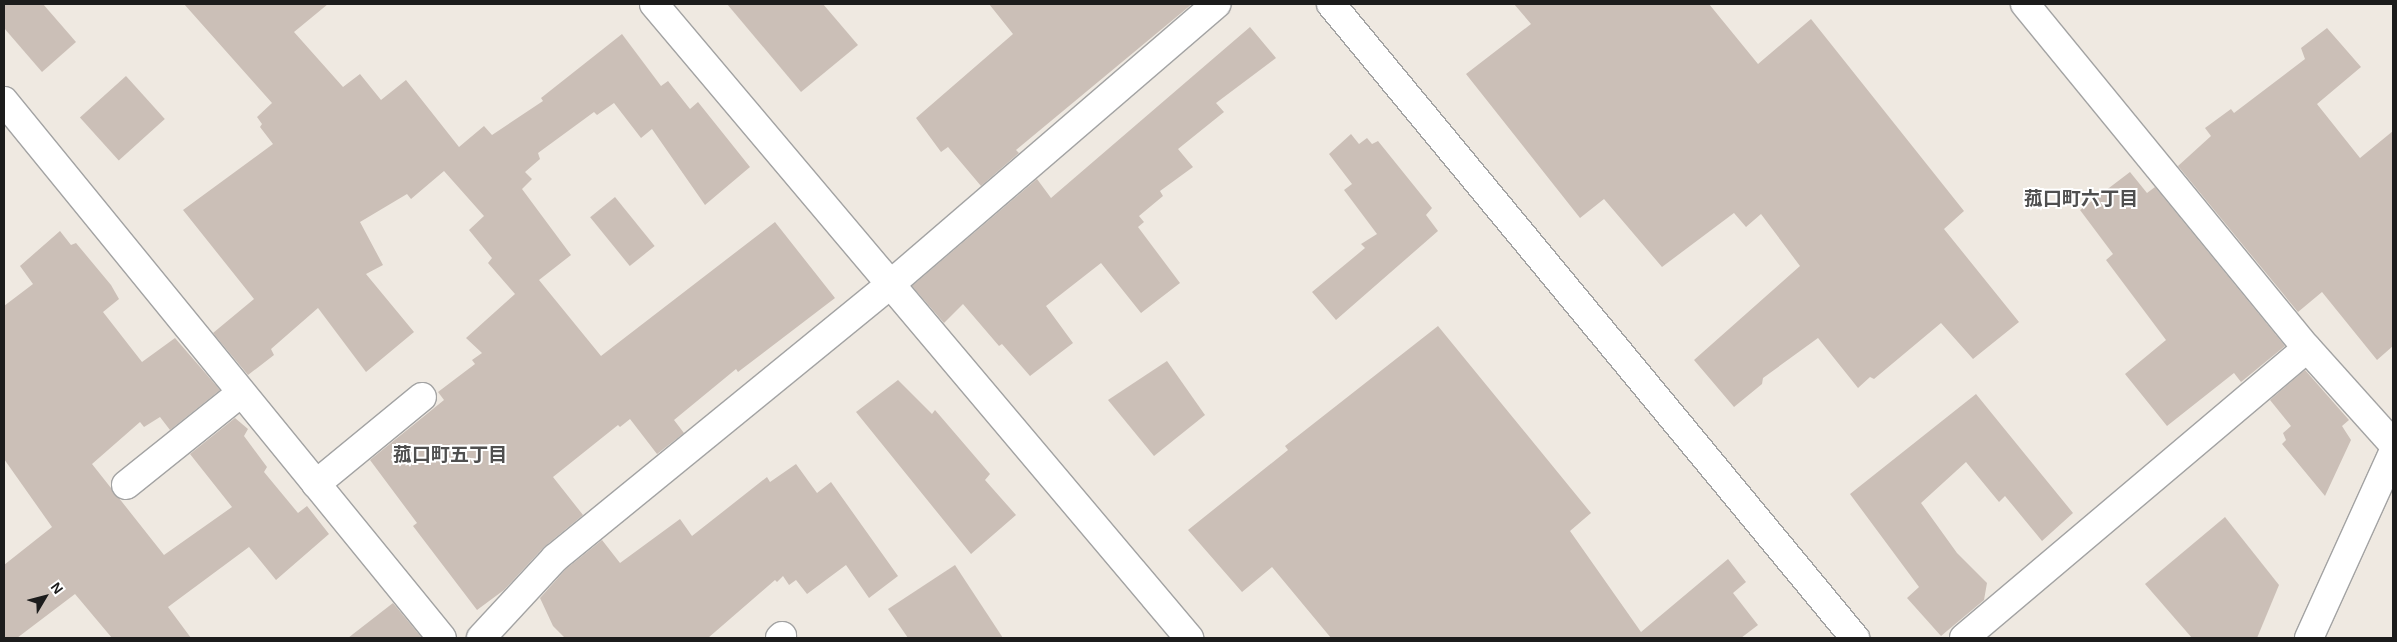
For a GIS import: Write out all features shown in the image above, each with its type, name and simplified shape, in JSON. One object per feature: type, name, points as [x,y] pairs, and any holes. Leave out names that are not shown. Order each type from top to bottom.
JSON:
[{"type":"street","points":[[654,4],[892,283],[1189,638]]},
{"type":"street","points":[[481,638],[555,558],[892,283],[1216,4]]},
{"type":"street","points":[[1331,4],[1854,638]]},
{"type":"street","points":[[2025,4],[2307,348],[2393,444]]},
{"type":"street","points":[[4,101],[442,638]]},
{"type":"street","points":[[1964,638],[2307,348]]},
{"type":"street","points":[[126,485],[242,393]]},
{"type":"street","points":[[316,484],[422,397]]},
{"type":"street","points":[[2308,638],[2393,453]]},
{"type":"building","points":[[4,4],[43,4],[76,42],[42,72],[4,28]]},
{"type":"building","points":[[184,4],[328,4],[294,32],[343,87],[360,74],[381,100],[406,80],[459,147],[484,126],[492,135],[543,101],[541,98],[622,34],[661,86],[668,81],[690,109],[698,102],[750,167],[705,205],[652,129],[641,138],[614,103],[597,115],[594,112],[538,153],[540,159],[525,172],[532,179],[522,189],[571,255],[539,280],[601,356],[775,222],[835,298],[738,372],[736,369],[674,420],[684,433],[657,454],[630,419],[620,427],[618,425],[553,477],[583,515],[544,547],[504,590],[477,610],[413,526],[417,523],[370,460],[444,400],[438,392],[475,364],[472,360],[482,353],[466,338],[515,294],[488,263],[492,258],[469,230],[484,216],[444,171],[411,199],[407,194],[360,222],[383,265],[366,274],[414,332],[366,372],[318,308],[271,349],[274,355],[248,375],[213,333],[254,299],[183,210],[273,144],[260,127],[262,124],[257,117],[272,103]]},
{"type":"building","points":[[727,4],[823,4],[858,45],[801,92]]},
{"type":"building","points":[[989,4],[1192,4],[1016,150],[1019,153],[981,186],[948,147],[941,152],[916,118],[1013,34]]},
{"type":"building","points":[[1514,4],[1709,4],[1758,64],[1811,19],[1964,211],[1944,229],[2019,322],[1973,359],[1941,323],[1874,379],[1870,377],[1858,388],[1818,338],[1763,378],[1762,384],[1734,407],[1694,360],[1800,266],[1761,214],[1746,227],[1734,213],[1662,267],[1604,199],[1580,218],[1466,74],[1531,24]]},
{"type":"building","points":[[1250,27],[1276,58],[1216,103],[1224,112],[1178,149],[1193,167],[1160,191],[1163,196],[1139,216],[1144,222],[1138,227],[1180,283],[1141,313],[1101,263],[1046,306],[1073,343],[1030,376],[1002,344],[999,346],[963,304],[944,323],[912,286],[1037,179],[1051,198]]},
{"type":"building","points":[[2327,28],[2361,67],[2317,104],[2360,158],[2393,131],[2393,346],[2377,360],[2322,292],[2298,312],[2178,166],[2211,136],[2205,128],[2231,109],[2234,113],[2305,59],[2301,48]]},
{"type":"building","points":[[126,76],[165,119],[119,161],[80,117]]},
{"type":"building","points":[[1351,134],[1359,144],[1367,138],[1372,144],[1378,141],[1432,208],[1426,215],[1438,231],[1336,320],[1312,292],[1365,248],[1361,244],[1377,234],[1344,190],[1352,184],[1329,154]]},
{"type":"building","points":[[2130,172],[2147,193],[2155,187],[2285,346],[2241,382],[2234,373],[2167,426],[2125,374],[2166,340],[2106,260],[2113,254],[2080,210]]},
{"type":"building","points":[[615,197],[655,246],[630,266],[590,217]]},
{"type":"building","points":[[60,231],[71,245],[76,243],[111,285],[119,299],[103,312],[142,362],[175,338],[220,390],[170,430],[160,417],[144,427],[140,422],[92,464],[164,555],[232,507],[190,454],[235,418],[248,429],[244,436],[267,467],[264,472],[298,513],[307,506],[329,534],[276,580],[249,547],[168,607],[191,638],[112,638],[75,594],[17,638],[4,638],[4,565],[52,527],[4,459],[4,306],[33,284],[20,266]]},
{"type":"building","points":[[1438,326],[1591,513],[1570,531],[1641,632],[1728,559],[1746,582],[1733,593],[1758,625],[1741,638],[1331,638],[1272,567],[1242,592],[1188,530],[1288,450],[1285,446]]},
{"type":"building","points":[[1167,361],[1205,415],[1154,456],[1108,400]]},
{"type":"building","points":[[2305,370],[2349,420],[2342,426],[2351,440],[2325,496],[2282,444],[2286,440],[2283,433],[2291,426],[2270,400]]},
{"type":"building","points":[[898,380],[932,414],[935,410],[990,474],[985,480],[1016,515],[971,554],[856,412]]},
{"type":"building","points":[[1976,394],[2073,513],[2042,541],[2005,496],[1999,502],[1966,462],[1921,503],[1957,553],[1987,583],[1984,600],[1941,636],[1907,598],[1919,587],[1850,494]]},
{"type":"building","points":[[796,464],[817,493],[831,482],[898,576],[869,598],[846,565],[807,594],[796,580],[789,585],[783,576],[777,582],[775,580],[708,638],[565,638],[553,626],[540,598],[566,569],[602,540],[620,563],[680,519],[692,536],[767,477],[770,482]]},
{"type":"building","points":[[2225,517],[2279,585],[2257,638],[2192,638],[2145,584]]},
{"type":"building","points":[[955,565],[1003,638],[908,638],[888,609]]},
{"type":"building","points":[[393,603],[422,638],[348,638]]},
{"type":"district","name":"菰口町六丁目","points":[[2081,199]]},
{"type":"district","name":"菰口町五丁目","points":[[450,455]]}]
